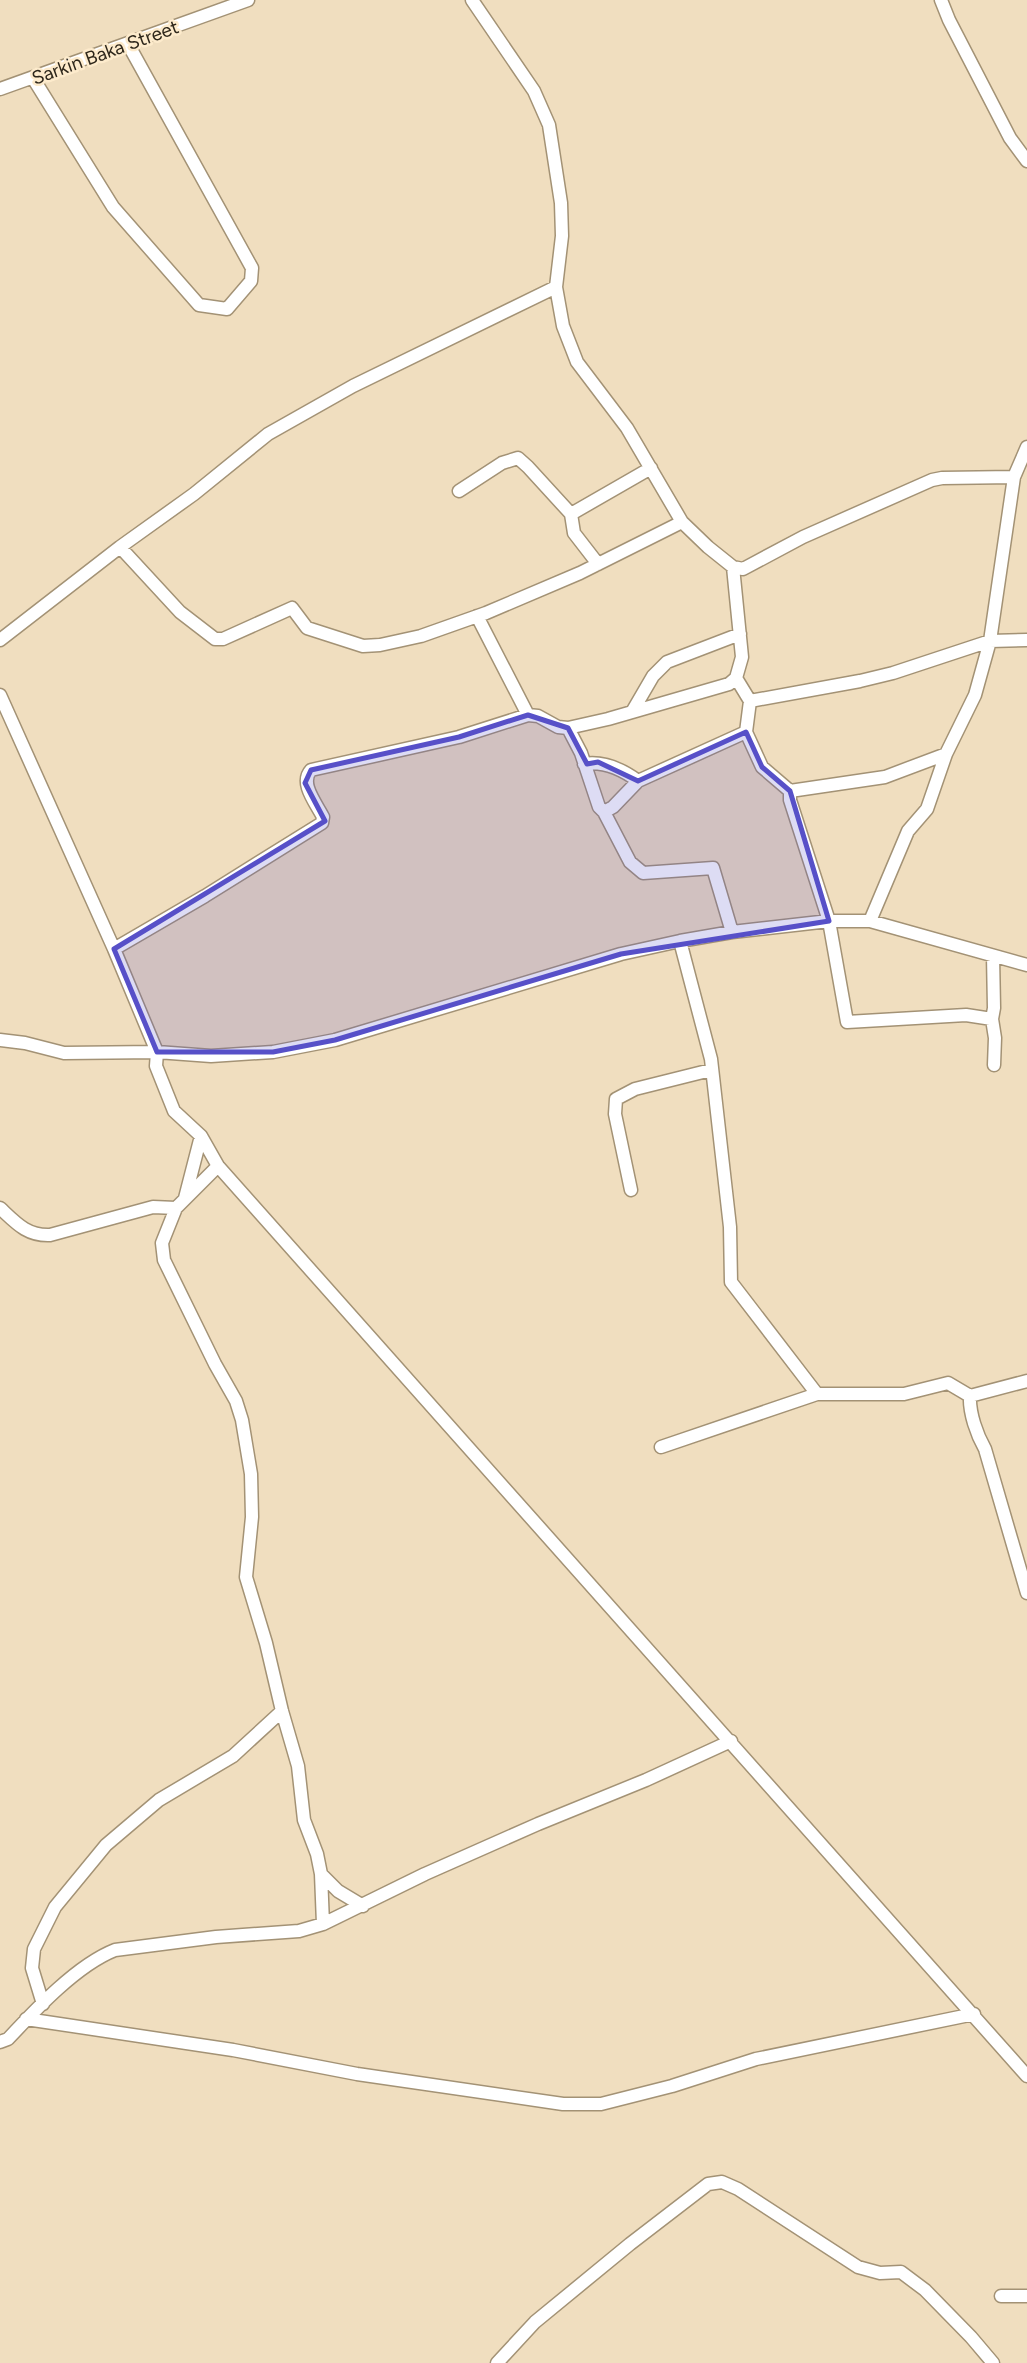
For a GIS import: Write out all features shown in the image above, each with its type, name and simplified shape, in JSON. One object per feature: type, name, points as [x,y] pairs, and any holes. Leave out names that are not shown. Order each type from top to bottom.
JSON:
[{"type":"street","name":"Sarkin Baka Street","points":[[0,89],[248,0]]},
{"type":"street","points":[[472,0],[534,91],[549,125],[561,203],[562,236],[556,287],[563,326],[577,362],[627,428],[682,522],[708,547],[733,567],[743,569],[803,537],[932,480],[1014,477]]},
{"type":"street","points":[[941,0],[1010,138],[1027,161]]},
{"type":"street","points":[[33,78],[113,207],[200,305],[227,309],[251,281],[252,268],[128,44]]},
{"type":"street","points":[[0,640],[120,547],[194,494],[268,434],[353,386],[556,287]]},
{"type":"street","points":[[870,921],[908,831],[927,809],[946,754],[975,695],[990,641],[1014,477],[1027,447]]},
{"type":"street","points":[[459,491],[502,463],[518,458],[571,514],[574,533],[598,564]]},
{"type":"street","points":[[571,514],[651,468]]},
{"type":"street","points":[[120,547],[180,612],[215,639],[223,639],[292,608],[307,628],[363,646],[421,636],[477,616],[598,564],[682,522]]},
{"type":"street","points":[[114,949],[322,823],[323,817],[306,783],[306,776],[311,770],[459,737],[528,715],[538,716],[558,727],[568,728],[729,684],[736,678],[742,657],[733,567]]},
{"type":"street","points":[[477,616],[528,715]]},
{"type":"street","points":[[632,712],[653,676],[667,662],[740,635]]},
{"type":"street","points":[[750,701],[882,676],[990,641],[1027,640]]},
{"type":"street","points":[[736,678],[750,701],[746,732],[762,767],[790,791],[885,777],[946,754]]},
{"type":"street","points":[[0,695],[114,949],[157,1052],[156,1066],[174,1111],[201,1136],[218,1166],[1027,2076]]},
{"type":"street","points":[[568,728],[581,753],[599,807],[630,862],[643,873],[713,868],[732,932]]},
{"type":"street","points":[[604,812],[613,807],[638,781],[746,732]]},
{"type":"street","points":[[584,764],[598,762],[631,775],[638,781]]},
{"type":"street","points":[[790,791],[790,800],[829,921],[847,1022],[966,1015],[992,1019]]},
{"type":"street","points":[[0,1040],[64,1053],[157,1052],[211,1056],[273,1052],[335,1040],[621,954],[732,932],[829,921],[870,921],[1027,965]]},
{"type":"street","points":[[680,941],[711,1059],[730,1227],[731,1282],[817,1394]]},
{"type":"street","points":[[993,956],[994,1065]]},
{"type":"street","points":[[631,1189],[615,1114],[616,1099],[635,1089],[711,1070]]},
{"type":"street","points":[[201,1136],[180,1203],[162,1243],[164,1260],[236,1401],[242,1420],[250,1474],[252,1517],[246,1577],[298,1766],[304,1819],[321,1874],[323,1924]]},
{"type":"street","points":[[0,1208],[25,1231],[50,1235],[153,1207],[180,1203],[218,1166]]},
{"type":"street","points":[[661,1447],[817,1394],[904,1394],[948,1383],[970,1396],[1027,1381]]},
{"type":"street","points":[[970,1396],[979,1440],[985,1449],[1027,1593]]},
{"type":"street","points":[[43,2004],[32,1968],[34,1949],[55,1907],[106,1845],[159,1800],[233,1756],[282,1711]]},
{"type":"street","points":[[0,2042],[8,2039],[26,2019],[90,1962],[115,1950],[216,1937],[299,1931],[323,1924],[437,1869],[731,1741]]},
{"type":"street","points":[[321,1874],[338,1891],[363,1906]]},
{"type":"street","points":[[26,2019],[233,2050],[357,2074],[563,2104],[601,2104],[672,2086],[755,2059],[974,2014]]},
{"type":"street","points":[[497,2363],[535,2322],[629,2244],[708,2184],[722,2182],[738,2189],[859,2267],[880,2273],[901,2273],[925,2290],[993,2363]]},
{"type":"street","points":[[1001,2296],[1027,2296]]},
{"type":"highlighted area","points":[[528,715],[568,728],[587,764],[598,762],[638,781],[746,732],[762,767],[790,791],[829,921],[621,954],[335,1040],[273,1052],[157,1052],[114,949],[325,821],[305,783],[311,770],[459,737]]}]
